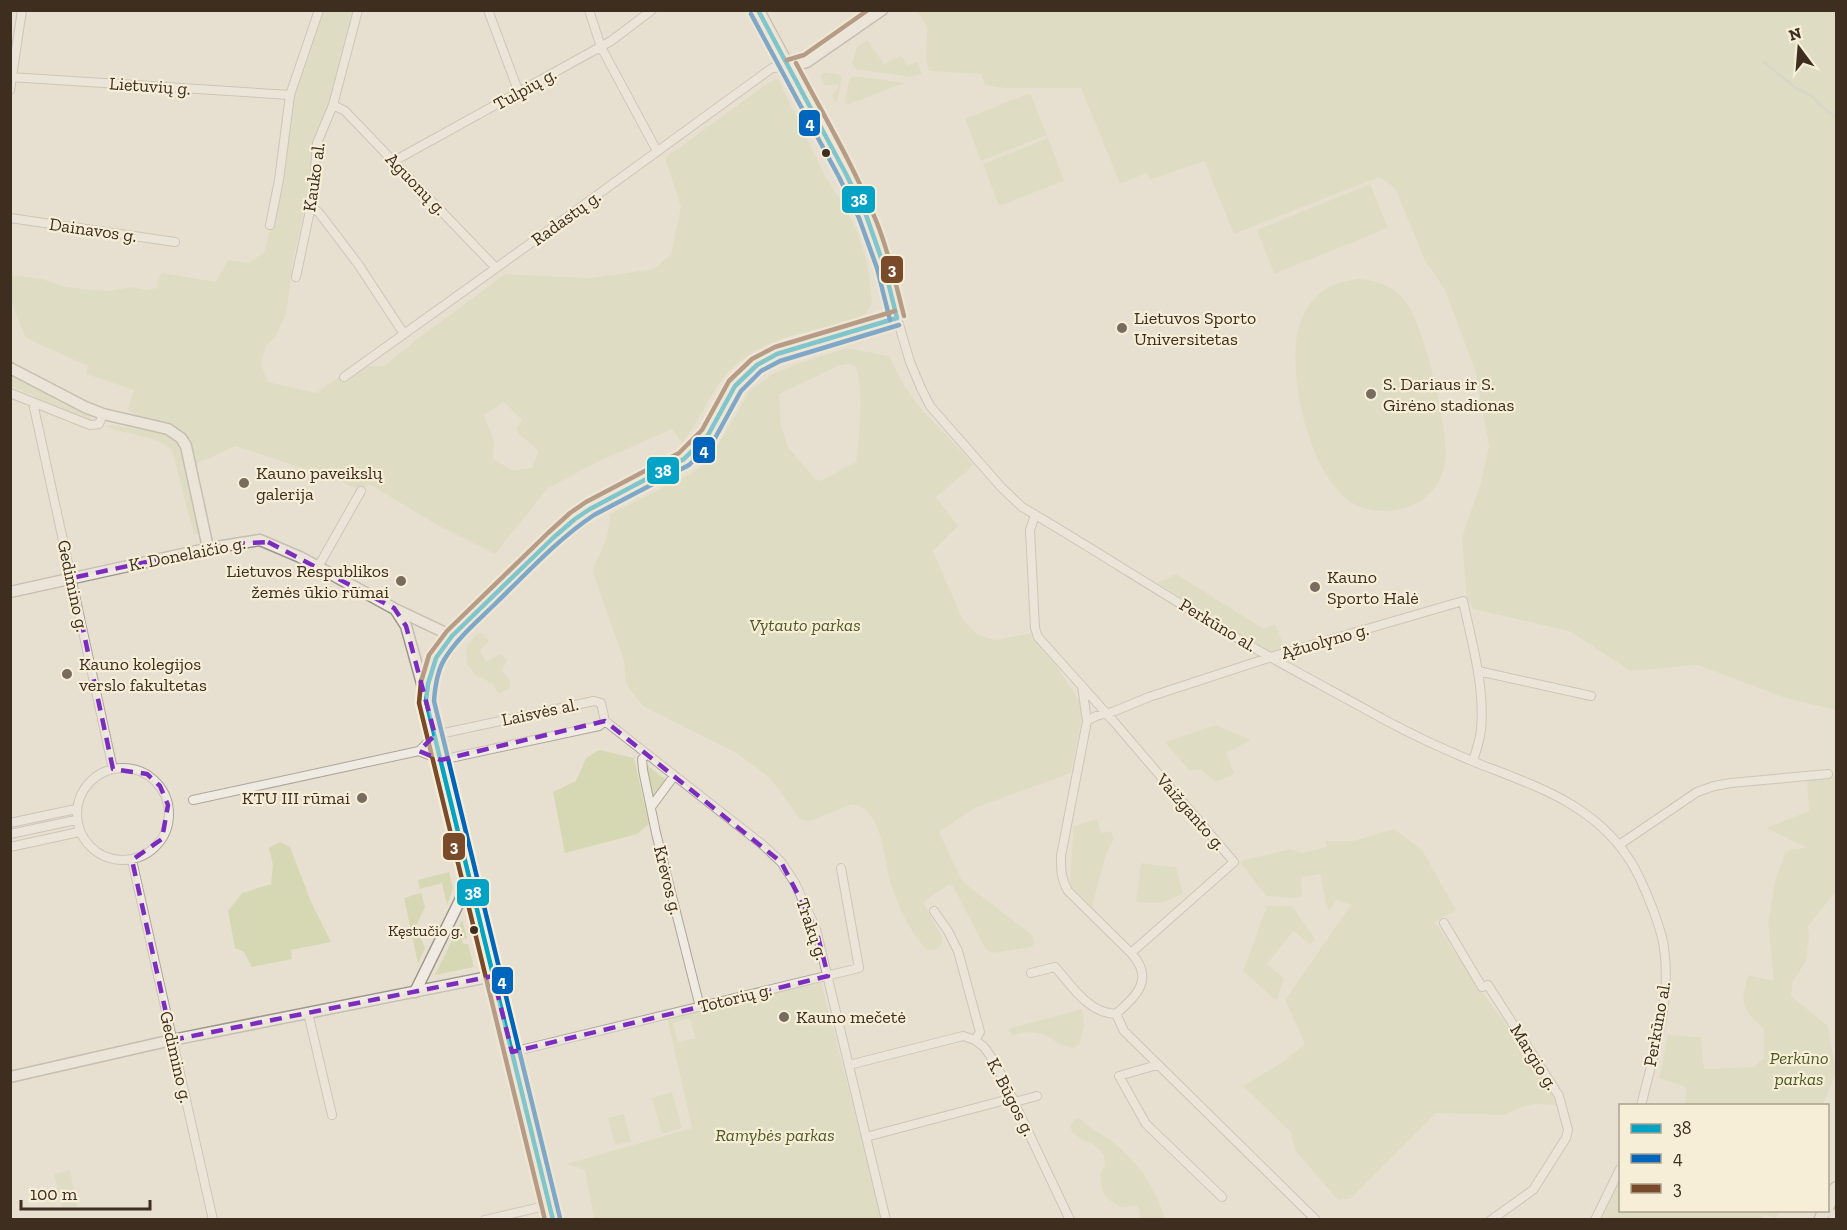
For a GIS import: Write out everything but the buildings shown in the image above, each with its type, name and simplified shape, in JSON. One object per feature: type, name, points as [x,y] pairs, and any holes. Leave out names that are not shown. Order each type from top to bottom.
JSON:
[{"type":"main road","points":[[553,1220],[426,700],[428,684],[436,658],[452,636],[575,519],[684,459],[708,435],[735,386],[756,365],[777,354],[897,318],[884,266],[866,215],[758,10]]},
{"type":"main road","points":[[1829,1202],[1836,1188]]},
{"type":"main road","points":[[1834,1220],[1836,1215]]},
{"type":"street","points":[[10,90],[22,10]]},
{"type":"street","points":[[270,225],[279,180],[290,95],[319,10]]},
{"type":"street","name":"Kauko al.","points":[[296,277],[311,209],[316,143],[333,105],[358,10]]},
{"type":"street","points":[[488,10],[519,93]]},
{"type":"street","points":[[589,10],[601,46],[657,151]]},
{"type":"street","name":"Tulpių g.","points":[[394,161],[611,42],[652,10]]},
{"type":"street","points":[[789,66],[807,62],[882,10]]},
{"type":"street","name":"Radastų g.","points":[[344,376],[772,68],[789,66]]},
{"type":"street","name":"Lietuvių g.","points":[[11,77],[290,95]]},
{"type":"street","name":"Aguonų g.","points":[[333,105],[345,111],[496,268]]},
{"type":"street","points":[[311,209],[320,214],[358,264],[404,334]]},
{"type":"street","name":"Dainavos g.","points":[[10,218],[175,242]]},
{"type":"street","name":"Perkūno al.","points":[[897,318],[910,363],[930,406],[1022,507],[1271,657],[1421,738],[1519,779],[1574,806],[1589,815],[1619,845],[1641,880],[1665,951],[1666,975],[1663,1005],[1641,1104]]},
{"type":"street","points":[[10,368],[85,407],[103,414],[163,427],[181,438],[186,446],[208,548]]},
{"type":"street","points":[[10,393],[90,425],[99,424],[103,414]]},
{"type":"street","name":"Gedimino g.","points":[[33,403],[113,769]]},
{"type":"street","points":[[318,567],[361,491]]},
{"type":"street","name":"Vaižganto g.","points":[[1035,515],[1030,530],[1035,628],[1038,637],[1234,862],[1131,953]]},
{"type":"street","name":"K. Donelaičio g.","points":[[10,592],[208,548],[260,540],[280,547],[452,636]]},
{"type":"street","name":"Ąžuolyno g.","points":[[1087,721],[1149,697],[1271,657],[1463,601],[1478,671]]},
{"type":"street","points":[[394,608],[406,626],[426,700]]},
{"type":"street","points":[[1473,761],[1481,730],[1478,671],[1591,696]]},
{"type":"street","points":[[1082,685],[1087,721],[1060,871],[1062,881],[1068,891],[1141,965],[1143,974],[1141,984],[1130,1001],[1116,1014]]},
{"type":"street","name":"Laisvės al.","points":[[435,735],[594,701],[601,703],[605,721],[599,726],[441,760]]},
{"type":"street","name":"Trakų g.","points":[[605,721],[763,845],[781,862],[795,883],[816,929],[886,1220]]},
{"type":"street","points":[[419,752],[435,735]]},
{"type":"street","points":[[193,800],[419,752],[441,760]]},
{"type":"street","name":"Krėvos g.","points":[[646,754],[642,759],[643,770],[700,1007]]},
{"type":"street","points":[[130,768],[147,774],[160,786],[168,805],[168,822],[162,839],[149,853],[132,860],[111,860],[98,854],[87,844],[79,832],[76,810],[80,795],[88,783],[99,774],[113,769],[130,768]]},
{"type":"street","points":[[1619,845],[1697,792],[1714,786],[1828,774]]},
{"type":"street","points":[[651,807],[674,776]]},
{"type":"street","points":[[10,824],[76,810]]},
{"type":"street","points":[[10,834],[76,820]]},
{"type":"street","points":[[10,847],[79,832]]},
{"type":"street","name":"Gedimino g.","points":[[132,860],[213,1220]]},
{"type":"street","name":"Totorių g.","points":[[512,1052],[859,968],[841,867]]},
{"type":"street","points":[[415,992],[470,880]]},
{"type":"street","name":"K. Būgos g.","points":[[934,911],[954,942],[962,962],[980,1032],[975,1040],[984,1047],[996,1064],[1070,1220]]},
{"type":"street","name":"Margio g.","points":[[1444,923],[1482,987],[1488,985],[1559,1096],[1568,1130],[1566,1138],[1533,1190],[1491,1220]]},
{"type":"street","points":[[1031,973],[1055,967],[1088,1005],[1101,1012],[1116,1014]]},
{"type":"street","points":[[10,1077],[172,1040],[493,976]]},
{"type":"street","points":[[308,1013],[332,1115]]},
{"type":"street","points":[[1116,1014],[1124,1031],[1157,1065],[1316,1220]]},
{"type":"street","points":[[849,1065],[963,1036],[975,1040]]},
{"type":"street","points":[[1157,1065],[1119,1076],[1146,1124],[1222,1197]]},
{"type":"street","points":[[866,1137],[1037,1096]]},
{"type":"street","points":[[1595,1220],[1619,1171]]},
{"type":"street","points":[[484,1220],[549,1205]]},
{"type":"highlighted area","points":[[268,542],[394,608],[406,626],[435,735],[419,751],[441,760],[605,721],[781,862],[816,929],[828,976],[512,1052],[493,976],[172,1040],[132,860],[162,839],[168,805],[160,786],[147,774],[113,769],[72,578],[230,544]]},
{"type":"green space","points":[[355,10],[327,109],[312,142],[308,196],[294,255],[286,314],[275,338],[266,346],[261,364],[268,382],[316,393],[354,366],[384,366],[505,274],[590,278],[654,269],[671,254],[681,207],[665,158],[771,81],[778,79],[825,176],[845,207],[857,232],[866,259],[872,304],[866,313],[856,320],[800,333],[765,346],[749,355],[721,381],[682,443],[672,429],[602,460],[548,488],[495,554],[437,525],[369,484],[361,491],[327,475],[236,446],[196,464],[191,442],[183,431],[164,423],[137,417],[128,409],[134,390],[86,374],[88,366],[26,338],[11,302],[10,275],[42,279],[66,287],[106,291],[133,287],[146,290],[157,288],[162,273],[216,282],[228,260],[249,263],[264,252],[278,202],[294,93],[323,11]],"holes":[[[504,402],[522,420],[516,429],[538,452],[532,468],[512,470],[493,459],[494,441],[484,415]]]},
{"type":"green space","points":[[917,11],[1836,11],[1836,710],[1785,698],[1698,665],[1631,671],[1569,631],[1473,609],[1466,596],[1462,537],[1481,482],[1489,446],[1475,370],[1444,288],[1425,261],[1395,188],[1379,177],[1234,234],[1204,161],[1150,180],[1147,173],[1120,184],[1081,88],[1005,88],[985,85],[981,74],[929,71],[926,60],[927,27]]},
{"type":"green space","points":[[867,40],[884,64],[902,55],[907,65],[918,62],[922,74],[911,77],[855,69],[852,64],[857,47]]},
{"type":"green space","points":[[825,72],[842,77],[837,103],[831,96],[839,87],[838,84],[825,86],[821,77]]},
{"type":"green space","points":[[853,76],[904,83],[847,105],[845,102],[849,80]]},
{"type":"green space","points":[[1030,93],[1047,135],[981,161],[965,119]]},
{"type":"green space","points":[[1048,138],[1064,181],[999,206],[983,164]]},
{"type":"green space","points":[[1370,184],[1388,228],[1274,274],[1257,230]]},
{"type":"green space","points":[[1358,279],[1376,282],[1394,290],[1411,310],[1426,349],[1442,419],[1446,454],[1439,481],[1419,502],[1396,510],[1365,509],[1340,493],[1327,476],[1316,455],[1307,431],[1297,383],[1296,341],[1307,308],[1318,294],[1328,287]]},
{"type":"green space","name":"Vytauto parkas","points":[[847,348],[889,356],[917,404],[974,465],[936,497],[958,526],[933,551],[963,620],[978,635],[995,640],[1030,633],[1049,654],[1081,704],[1081,723],[1071,773],[975,808],[939,832],[963,882],[1031,934],[1035,942],[1032,947],[994,953],[986,950],[953,886],[948,885],[926,900],[924,904],[943,939],[942,944],[936,950],[927,950],[910,928],[898,902],[891,885],[877,826],[866,810],[853,804],[810,821],[800,819],[770,778],[738,754],[643,706],[625,680],[624,661],[593,573],[607,536],[610,514],[692,473],[709,460],[749,392],[771,375],[796,364]],"holes":[[[849,364],[855,366],[861,400],[856,462],[820,481],[814,478],[788,447],[781,425],[779,394],[838,366]]]},
{"type":"green space","points":[[10,374],[92,416],[90,421],[51,408],[44,401],[11,386]]},
{"type":"green space","points":[[106,426],[163,433],[177,443],[199,533],[194,535],[172,450],[149,438]]},
{"type":"green space","points":[[1176,574],[1264,629],[1275,624],[1285,648],[1271,654],[1157,583]]},
{"type":"green space","points":[[478,633],[482,633],[489,641],[480,650],[486,662],[501,654],[507,661],[502,670],[511,682],[510,689],[498,693],[493,684],[475,675],[467,664],[467,645]]},
{"type":"green space","points":[[1215,725],[1251,740],[1226,753],[1234,774],[1215,782],[1202,770],[1189,770],[1165,742]]},
{"type":"green space","points":[[599,750],[634,758],[649,824],[637,834],[565,853],[553,792],[576,781],[586,758]]},
{"type":"green space","points":[[647,765],[666,780],[654,796],[652,795]]},
{"type":"green space","name":"Perkūno parkas","points":[[1836,775],[1836,891],[1808,926],[1806,961],[1793,981],[1791,996],[1828,1026],[1836,1073],[1823,1104],[1685,1104],[1686,1087],[1659,1078],[1668,1035],[1701,1037],[1704,1069],[1754,1067],[1764,1058],[1764,1029],[1744,1005],[1745,985],[1748,975],[1774,981],[1768,925],[1775,880],[1785,853],[1792,849],[1807,848],[1766,828],[1809,811],[1807,777]]},
{"type":"green space","points":[[1097,819],[1101,833],[1111,831],[1114,839],[1106,854],[1092,907],[1070,886],[1073,832],[1074,826]]},
{"type":"green space","points":[[1394,829],[1422,850],[1456,910],[1435,922],[1544,1079],[1557,1105],[1534,1104],[1505,1115],[1436,1113],[1350,1199],[1338,1200],[1295,1150],[1291,1132],[1243,1086],[1284,1061],[1305,1044],[1285,1000],[1351,905],[1336,900],[1329,911],[1320,874],[1301,877],[1302,896],[1295,898],[1266,896],[1240,862],[1291,849],[1301,853],[1327,847],[1325,841],[1353,841]]},
{"type":"green space","points":[[280,842],[290,847],[311,902],[331,942],[291,950],[292,959],[252,967],[244,952],[235,948],[228,911],[242,893],[271,884],[273,865],[269,848]]},
{"type":"green space","points":[[1141,863],[1176,867],[1183,893],[1160,902],[1136,902]]},
{"type":"green space","points":[[449,872],[453,889],[447,905],[442,883],[420,889],[418,880]]},
{"type":"green space","points":[[421,893],[425,907],[413,932],[419,935],[425,948],[418,964],[404,898]]},
{"type":"green space","points":[[1267,906],[1292,906],[1315,939],[1310,944],[1293,931],[1267,964],[1284,978],[1277,1000],[1243,971]]},
{"type":"green space","points":[[462,920],[467,938],[462,939],[463,944],[468,944],[474,967],[435,975]]},
{"type":"green space","name":"Ramybės parkas","points":[[820,983],[882,1219],[594,1219],[585,1170],[566,1164],[692,1128],[667,1018]],"holes":[[[690,1018],[695,1038],[678,1042],[673,1023]]]},
{"type":"green space","points":[[1082,1009],[1084,1025],[1080,1044],[1074,1048],[1041,1034],[1034,1032],[1014,1035],[1008,1029]]},
{"type":"green space","points":[[672,1092],[682,1128],[662,1134],[652,1098]]},
{"type":"green space","points":[[624,1114],[631,1141],[615,1145],[608,1118]]},
{"type":"green space","points":[[1079,1118],[1120,1148],[1137,1165],[1151,1185],[1165,1219],[1139,1219],[1140,1212],[1137,1206],[1120,1207],[1106,1198],[1100,1174],[1105,1165],[1104,1155],[1093,1144],[1084,1141],[1072,1132],[1070,1125]]},
{"type":"green space","points":[[70,1170],[77,1206],[62,1209],[54,1174]]},
{"type":"green space","points":[[1619,1182],[1619,1212],[1780,1212],[1776,1218],[1764,1215],[1761,1220],[1601,1219]]},
{"type":"waterway","points":[[1764,62],[1797,89],[1812,96],[1836,118]]},
{"type":"transit line","name":"38","points":[[758,10],[866,215],[884,266],[897,318]]},
{"type":"transit line","name":"3","points":[[787,60],[804,55],[868,10]]},
{"type":"transit line","name":"4","points":[[751,14],[859,218],[877,268],[890,320]]},
{"type":"transit line","name":"3","points":[[796,63],[839,142],[877,223],[904,316]]},
{"type":"transit line","name":"3","points":[[545,1220],[419,703],[421,682],[429,655],[447,631],[570,513],[586,502],[679,453],[702,430],[729,381],[752,359],[775,347],[895,311]]},
{"type":"transit line","name":"38","points":[[553,1220],[426,701],[428,684],[436,658],[452,636],[575,519],[684,459],[708,435],[735,386],[757,365],[777,354],[897,318]]},
{"type":"transit line","name":"4","points":[[560,1218],[434,701],[440,670],[449,652],[462,637],[568,534],[594,515],[689,465],[714,440],[741,391],[761,371],[780,361],[899,325]]},
{"type":"place","name":"Lietuvos Sporto Universitetas","points":[[1122,328]]},
{"type":"place","name":"S. Dariaus ir S. Girėno stadionas","points":[[1371,394]]},
{"type":"place","name":"Kauno paveikslų galerija","points":[[244,483]]},
{"type":"place","name":"Lietuvos Respublikos žemės ūkio rūmai","points":[[401,581]]},
{"type":"place","name":"Kauno Sporto Halė","points":[[1315,587]]},
{"type":"place","name":"Kauno kolegijos verslo fakultetas","points":[[67,674]]},
{"type":"place","name":"KTU III rūmai","points":[[362,798]]},
{"type":"place","name":"Kęstučio g.","points":[[474,930]]},
{"type":"place","name":"Kauno mečetė","points":[[784,1017]]}]
